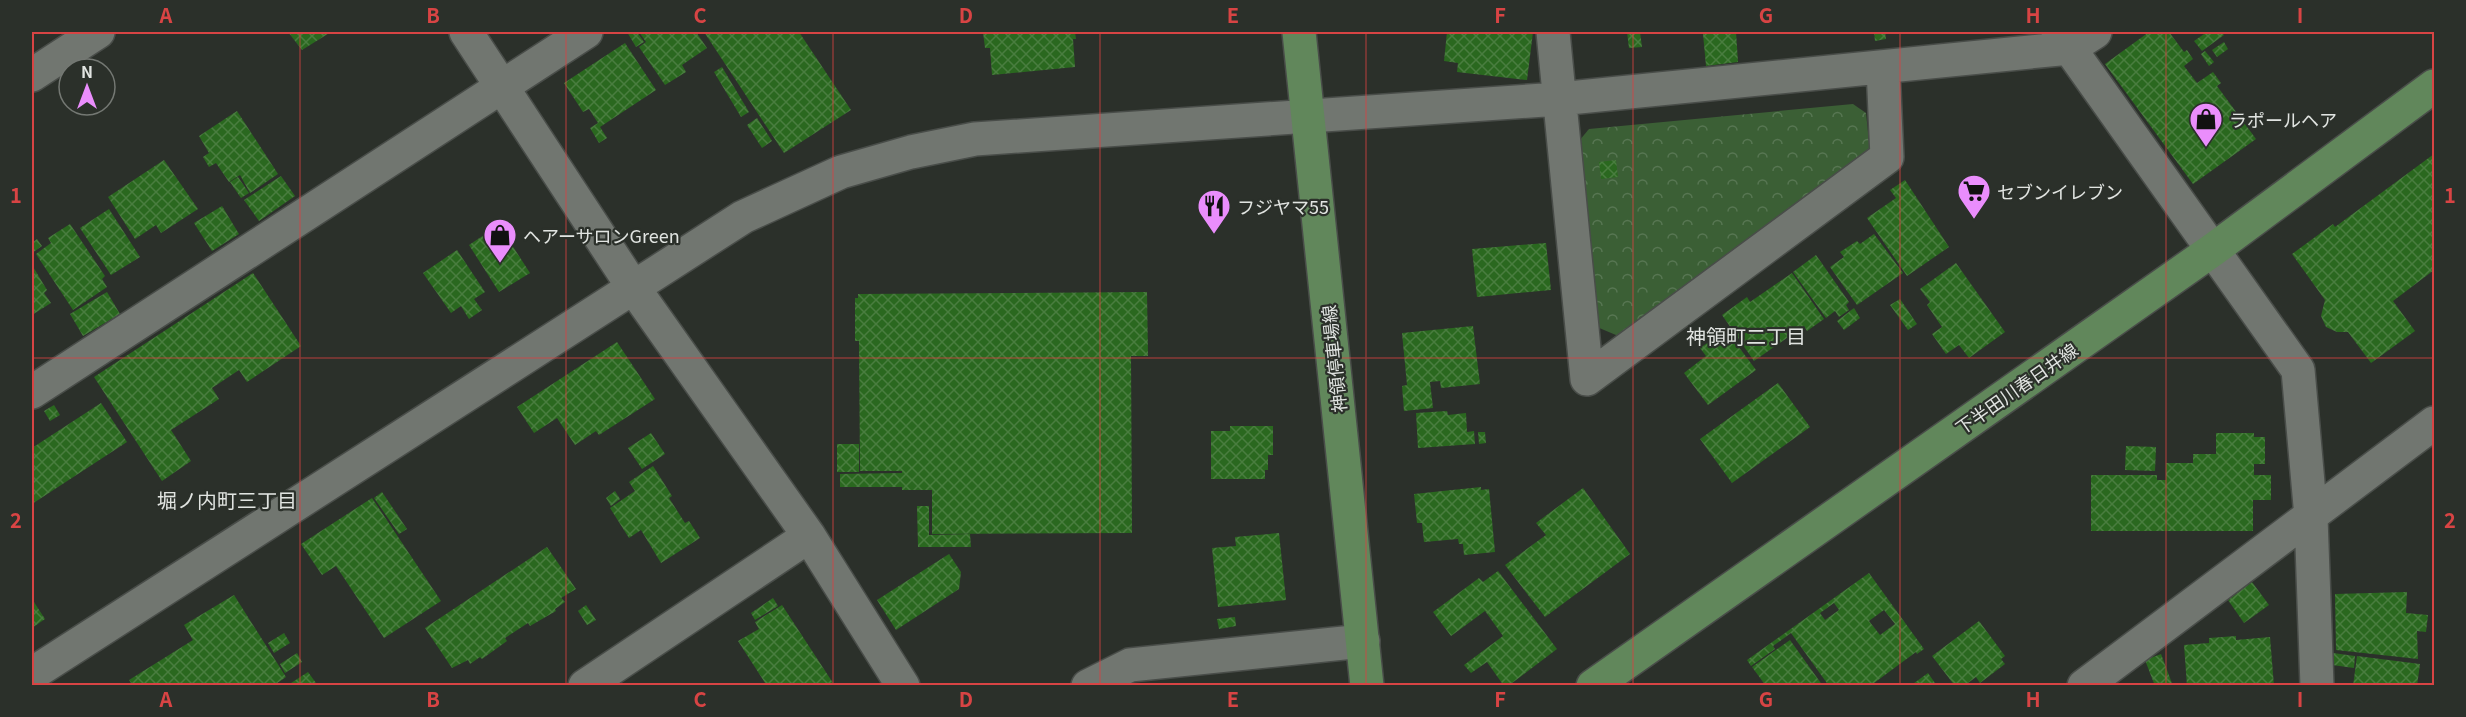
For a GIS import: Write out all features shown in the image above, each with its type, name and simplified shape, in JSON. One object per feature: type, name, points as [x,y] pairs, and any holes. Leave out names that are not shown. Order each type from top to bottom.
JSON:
[{"type":"main road","name":"神領停車場線","points":[[1299,32],[1367,686]]},
{"type":"main road","name":"下半田川春日井線","points":[[1597,684],[2214,249],[2434,86]]},
{"type":"street","points":[[32,75],[98,32]]},
{"type":"street","points":[[466,32],[633,287],[809,536],[903,686]]},
{"type":"street","points":[[32,392],[586,32]]},
{"type":"street","points":[[1553,32],[1587,379],[1887,156],[1883,68]]},
{"type":"street","points":[[32,674],[744,217],[841,172],[911,152],[975,139],[1559,99],[1883,68],[2074,37],[2214,249],[2298,370],[2311,517],[2317,686]]},
{"type":"street","points":[[2084,686],[2434,423]]},
{"type":"street","points":[[585,686],[809,536]]},
{"type":"street","points":[[1088,686],[1130,665],[1363,641]]},
{"type":"green space","points":[[1853,104],[1866,113],[1870,152],[1623,338],[1597,327],[1579,141],[1589,129]]},
{"type":"building","points":[[288,32],[331,32],[302,50]]},
{"type":"building","points":[[627,32],[637,32],[644,42],[636,47]]},
{"type":"building","points":[[639,32],[696,32],[707,48],[682,65],[686,72],[665,85],[639,47],[646,42]]},
{"type":"building","points":[[704,32],[799,32],[851,110],[784,153]]},
{"type":"building","points":[[983,32],[1075,32],[1076,39],[1073,39],[1075,67],[992,75],[990,48],[985,48]]},
{"type":"building","points":[[1447,32],[1533,32],[1527,80],[1457,72],[1458,63],[1444,61]]},
{"type":"building","points":[[1627,32],[1640,32],[1642,47],[1629,48]]},
{"type":"building","points":[[1736,32],[1738,62],[1706,66],[1703,34]]},
{"type":"building","points":[[1874,32],[1885,32],[1886,39],[1875,41]]},
{"type":"building","points":[[2149,32],[2169,32],[2184,52],[2187,50],[2193,59],[2184,66],[2197,83],[2213,72],[2221,83],[2217,86],[2256,139],[2193,184],[2105,64]]},
{"type":"building","points":[[2207,32],[2221,32],[2224,35],[2202,51],[2194,41]]},
{"type":"building","points":[[2224,42],[2228,49],[2217,57],[2212,50]]},
{"type":"building","points":[[625,43],[656,90],[600,127],[607,138],[599,143],[590,128],[598,123],[589,109],[583,112],[564,83]]},
{"type":"building","points":[[2205,51],[2214,62],[2209,66],[2201,54]]},
{"type":"building","points":[[722,67],[749,112],[741,117],[714,72]]},
{"type":"building","points":[[237,111],[278,174],[250,193],[240,175],[229,182],[216,163],[209,167],[203,157],[209,153],[199,136]]},
{"type":"building","points":[[757,118],[772,141],[762,148],[747,125]]},
{"type":"building","points":[[2434,154],[2434,270],[2393,301],[2415,331],[2371,363],[2348,332],[2337,332],[2326,327],[2321,316],[2325,300],[2292,254],[2333,224],[2335,227]]},
{"type":"building","points":[[164,160],[198,209],[161,233],[156,225],[135,239],[108,197]]},
{"type":"building","points":[[1616,160],[1618,177],[1601,179],[1599,162]]},
{"type":"building","points":[[281,176],[295,196],[259,221],[244,200]]},
{"type":"building","points":[[238,177],[249,193],[241,198],[230,182]]},
{"type":"building","points":[[1905,180],[1949,247],[1907,276],[1867,218],[1896,198],[1890,190]]},
{"type":"building","points":[[222,206],[239,234],[212,251],[194,223]]},
{"type":"building","points":[[109,209],[140,257],[111,275],[80,228]]},
{"type":"building","points":[[70,224],[105,276],[102,279],[107,287],[73,310],[36,254],[51,243],[48,238]]},
{"type":"building","points":[[499,225],[530,273],[499,292],[469,245]]},
{"type":"building","points":[[1874,234],[1903,273],[1857,305],[1830,267],[1844,257],[1840,252],[1857,241],[1860,244]]},
{"type":"building","points":[[37,239],[42,246],[32,253],[32,243]]},
{"type":"building","points":[[1546,243],[1551,290],[1477,297],[1472,249]]},
{"type":"building","points":[[457,250],[485,292],[474,299],[482,310],[469,319],[461,306],[451,313],[423,273]]},
{"type":"building","points":[[1816,255],[1849,302],[1846,305],[1849,310],[1839,317],[1835,311],[1826,318],[1793,272]]},
{"type":"building","points":[[1956,263],[2005,332],[1969,358],[1959,345],[1946,354],[1932,334],[1942,327],[1927,305],[1930,302],[1920,289]]},
{"type":"building","points":[[32,265],[47,290],[44,293],[51,303],[32,315]]},
{"type":"building","points":[[253,273],[301,346],[247,382],[239,370],[212,388],[219,399],[171,430],[191,461],[162,481],[94,377]]},
{"type":"building","points":[[1792,273],[1824,319],[1807,331],[1804,326],[1754,361],[1722,315],[1747,297],[1750,302]]},
{"type":"building","points":[[107,292],[120,314],[83,336],[70,314]]},
{"type":"building","points":[[1147,292],[1148,356],[1131,356],[1132,533],[932,534],[932,490],[902,490],[902,487],[840,487],[840,474],[902,473],[902,471],[860,471],[859,341],[855,341],[855,298],[858,298],[858,294]]},
{"type":"building","points":[[1900,299],[1917,324],[1908,330],[1890,305]]},
{"type":"building","points":[[1854,308],[1860,318],[1844,330],[1837,321]]},
{"type":"building","points":[[1473,326],[1480,384],[1441,388],[1440,381],[1430,382],[1433,408],[1404,411],[1402,386],[1407,385],[1402,333]]},
{"type":"building","points":[[1726,330],[1756,370],[1708,405],[1684,373],[1706,356],[1700,348]]},
{"type":"building","points":[[617,342],[655,399],[599,435],[596,431],[575,445],[557,418],[534,433],[517,407]]},
{"type":"building","points":[[1778,383],[1810,427],[1732,483],[1700,439]]},
{"type":"building","points":[[101,403],[127,442],[32,504],[32,448]]},
{"type":"building","points":[[54,405],[60,415],[50,421],[44,411]]},
{"type":"building","points":[[1447,411],[1448,415],[1466,413],[1467,432],[1474,431],[1475,444],[1418,448],[1416,413]]},
{"type":"building","points":[[1230,426],[1273,426],[1273,455],[1268,455],[1268,470],[1265,470],[1265,479],[1211,479],[1211,431],[1230,431]]},
{"type":"building","points":[[1478,432],[1485,432],[1486,443],[1479,444]]},
{"type":"building","points":[[651,433],[665,454],[642,469],[628,448]]},
{"type":"building","points":[[2216,433],[2254,433],[2254,437],[2265,437],[2265,464],[2254,464],[2254,475],[2271,475],[2271,500],[2253,500],[2253,531],[2091,531],[2091,475],[2157,475],[2157,480],[2166,480],[2166,463],[2193,463],[2193,454],[2216,454]]},
{"type":"building","points":[[837,444],[859,444],[859,472],[837,472]]},
{"type":"building","points":[[2126,446],[2156,447],[2155,471],[2125,470]]},
{"type":"building","points":[[653,466],[672,496],[669,498],[685,523],[689,521],[700,538],[661,563],[641,530],[629,538],[610,508],[635,491],[629,482]]},
{"type":"building","points":[[1481,487],[1481,490],[1489,489],[1495,552],[1464,555],[1463,544],[1459,544],[1458,539],[1424,542],[1422,523],[1417,523],[1414,494]]},
{"type":"building","points":[[1583,488],[1630,554],[1545,617],[1505,565],[1546,535],[1536,523]]},
{"type":"building","points":[[615,491],[620,499],[611,506],[606,498]]},
{"type":"building","points":[[382,492],[407,529],[399,534],[374,498]]},
{"type":"building","points":[[372,498],[441,601],[384,638],[336,566],[322,575],[301,544]]},
{"type":"building","points":[[917,506],[929,506],[929,535],[970,534],[971,547],[918,547]]},
{"type":"building","points":[[1279,533],[1286,600],[1218,607],[1212,548],[1236,546],[1235,537]]},
{"type":"building","points":[[547,547],[576,589],[561,598],[565,602],[555,609],[556,611],[530,626],[528,623],[505,638],[507,641],[482,659],[480,657],[470,664],[468,660],[452,668],[425,628]]},
{"type":"building","points":[[949,554],[961,572],[959,589],[896,630],[877,600]]},
{"type":"building","points":[[1498,571],[1557,649],[1508,686],[1504,686],[1487,662],[1471,673],[1464,665],[1503,636],[1485,611],[1451,636],[1433,612],[1479,578],[1483,582]]},
{"type":"building","points":[[1869,573],[1924,649],[1917,654],[1916,652],[1870,686],[1829,686],[1791,633],[1773,646],[1775,649],[1751,666],[1747,660]],"holes":[[[1834,603],[1839,610],[1825,620],[1820,613]],[[1884,610],[1895,624],[1880,635],[1869,621]]]},
{"type":"building","points":[[2252,582],[2269,605],[2244,623],[2228,600]]},
{"type":"building","points":[[2407,592],[2406,613],[2428,615],[2426,632],[2417,631],[2418,659],[2336,650],[2335,594]]},
{"type":"building","points":[[234,595],[286,677],[273,686],[133,686],[129,680],[193,640],[184,625]]},
{"type":"building","points":[[773,598],[778,606],[755,620],[751,613]]},
{"type":"building","points":[[32,599],[45,619],[32,628]]},
{"type":"building","points":[[586,605],[596,620],[587,625],[578,611]]},
{"type":"building","points":[[782,605],[835,686],[767,686],[738,641],[759,629],[755,622]]},
{"type":"building","points":[[1235,617],[1236,626],[1219,629],[1217,619]]},
{"type":"building","points":[[1979,621],[2005,656],[2001,659],[2005,664],[1980,683],[1976,677],[1964,686],[1955,686],[1932,656]]},
{"type":"building","points":[[284,633],[290,643],[274,653],[268,643]]},
{"type":"building","points":[[2236,636],[2236,640],[2270,637],[2274,686],[2187,686],[2184,645],[2209,643],[2209,638]]},
{"type":"building","points":[[1790,640],[1823,686],[1766,686],[1752,667]]},
{"type":"building","points":[[297,653],[302,662],[285,673],[280,664]]},
{"type":"building","points":[[2333,653],[2355,656],[2354,668],[2332,665]]},
{"type":"building","points":[[2161,654],[2173,686],[2155,686],[2145,660]]},
{"type":"building","points":[[2357,656],[2420,664],[2417,686],[2353,686]]},
{"type":"building","points":[[308,672],[316,683],[312,686],[292,686],[291,683]]},
{"type":"building","points":[[1928,673],[1937,686],[1910,686]]},
{"type":"place","name":"ラポールヘア","points":[[2206,148]]},
{"type":"place","name":"セブンイレブン","points":[[1974,220]]},
{"type":"place","name":"フジヤマ55","points":[[1214,235]]},
{"type":"place","name":"ヘアーサロンGreen","points":[[500,264]]},
{"type":"district","name":"神領町二丁目","points":[[1746,335]]},
{"type":"district","name":"堀ノ内町三丁目","points":[[227,499]]}]
